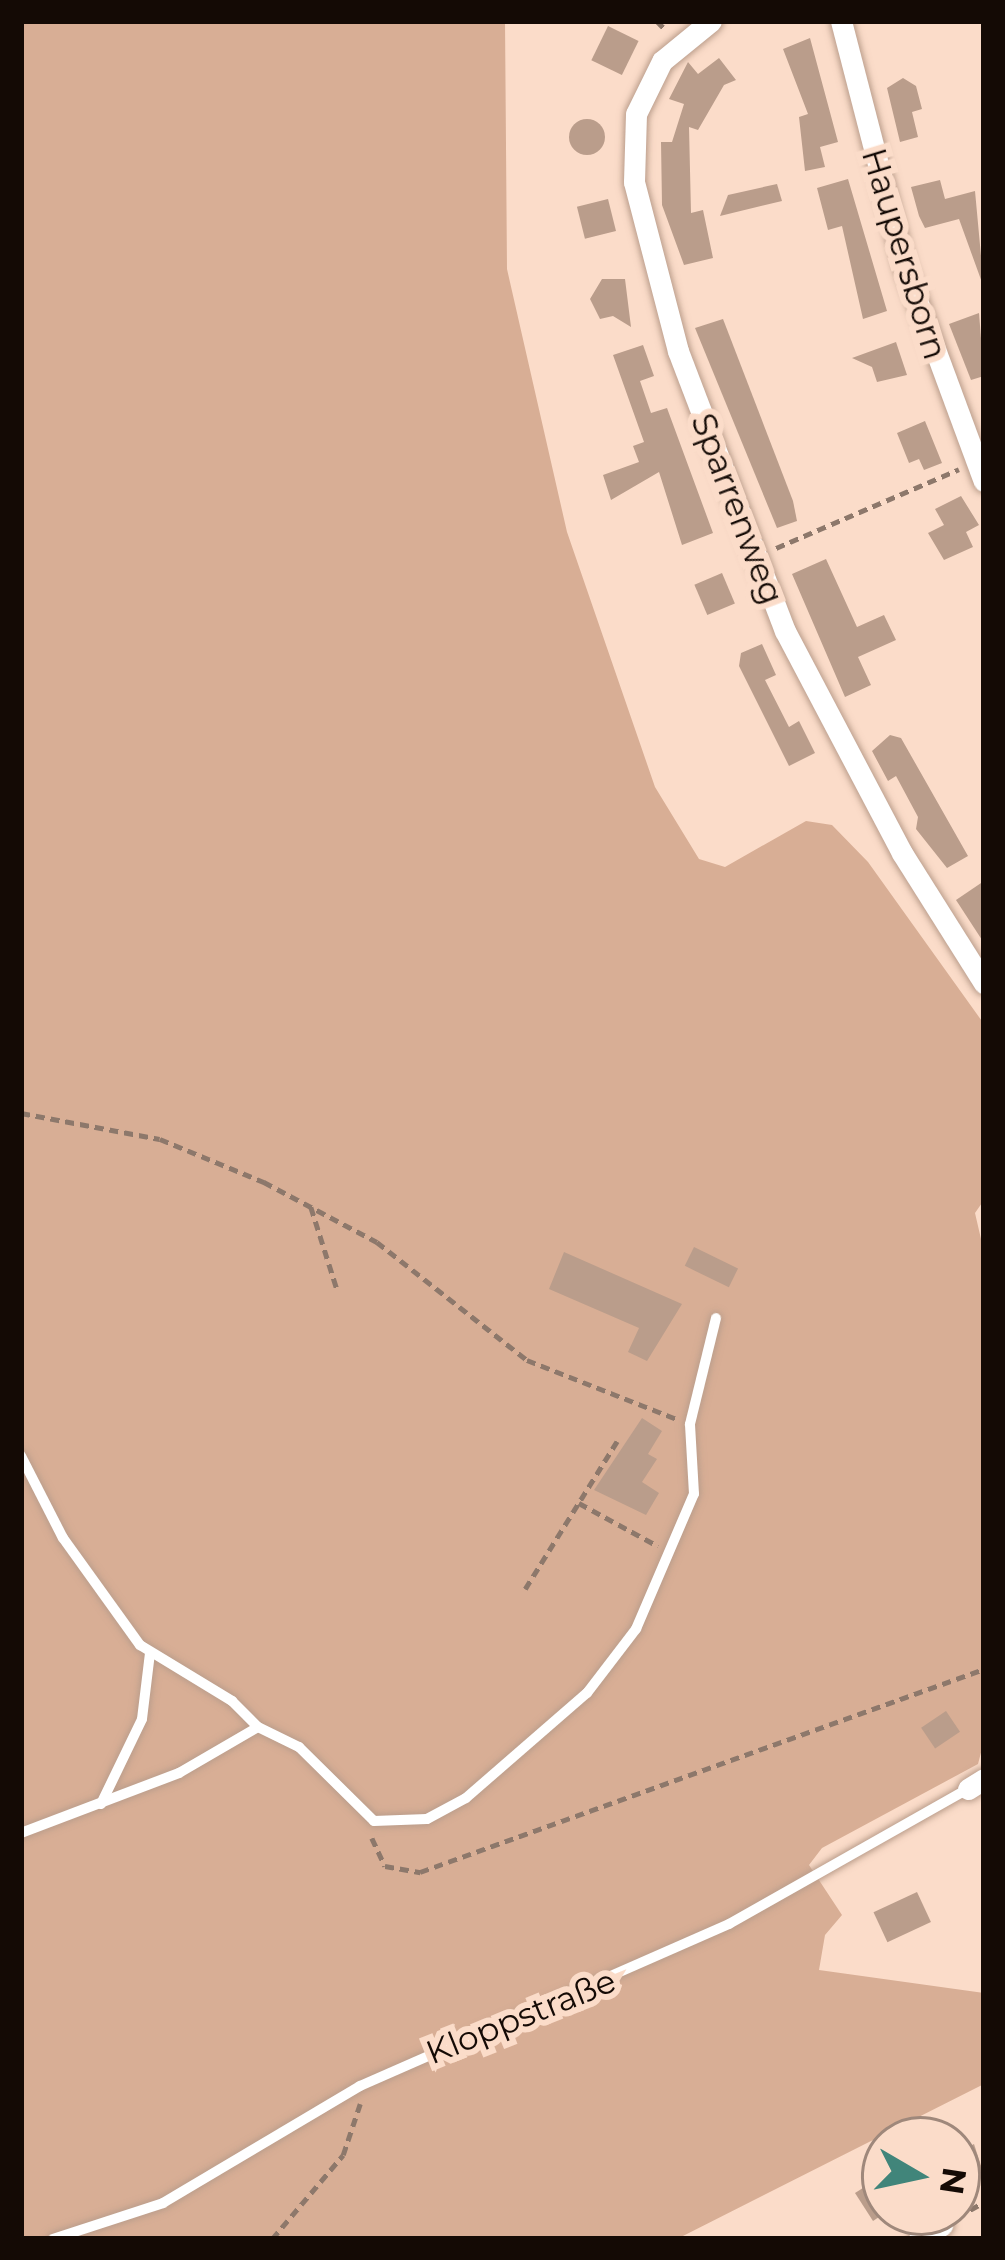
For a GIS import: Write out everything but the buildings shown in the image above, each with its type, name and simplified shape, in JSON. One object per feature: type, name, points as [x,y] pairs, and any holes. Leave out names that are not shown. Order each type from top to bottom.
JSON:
[{"type":"street","name":"Sparrenweg","points":[[712,21],[679,43],[648,81],[636,114],[634,182],[678,351],[754,558],[832,724],[984,983]]},
{"type":"street","name":"Haupersborn","points":[[841,21],[886,204],[980,472]]},
{"type":"lane","points":[[21,1456],[87,1576],[150,1653],[232,1701],[258,1727],[299,1747],[374,1821],[406,1823],[446,1811],[587,1693],[636,1630],[674,1554],[694,1494],[689,1424],[716,1318]]},
{"type":"lane","points":[[101,1804],[142,1720],[150,1653]]},
{"type":"lane","points":[[21,1833],[179,1773],[258,1727]]},
{"type":"lane","name":"Kloppstraße","points":[[53,2239],[163,2204],[359,2086],[710,1934],[976,1784]]},
{"type":"path","points":[[754,558],[980,472]]},
{"type":"path","points":[[21,1113],[160,1139],[311,1207],[376,1242],[527,1360],[689,1424]]},
{"type":"path","points":[[311,1207],[338,1292]]},
{"type":"path","points":[[525,1589],[616,1441]]},
{"type":"path","points":[[578,1503],[674,1554]]},
{"type":"path","points":[[374,1821],[372,1841],[385,1865],[420,1872],[984,1670]]},
{"type":"path","points":[[272,2239],[343,2156],[360,2111],[359,2086]]},
{"type":"shaded area","points":[[21,21],[505,21],[507,269],[567,532],[655,787],[699,859],[725,867],[806,821],[832,825],[868,862],[984,1024],[984,1200],[975,1213],[984,1252],[984,1741],[978,1764],[822,1848],[809,1865],[842,1915],[825,1935],[819,1970],[984,1993],[984,2084],[921,2116],[861,2116],[861,2146],[677,2239],[21,2239]]}]
